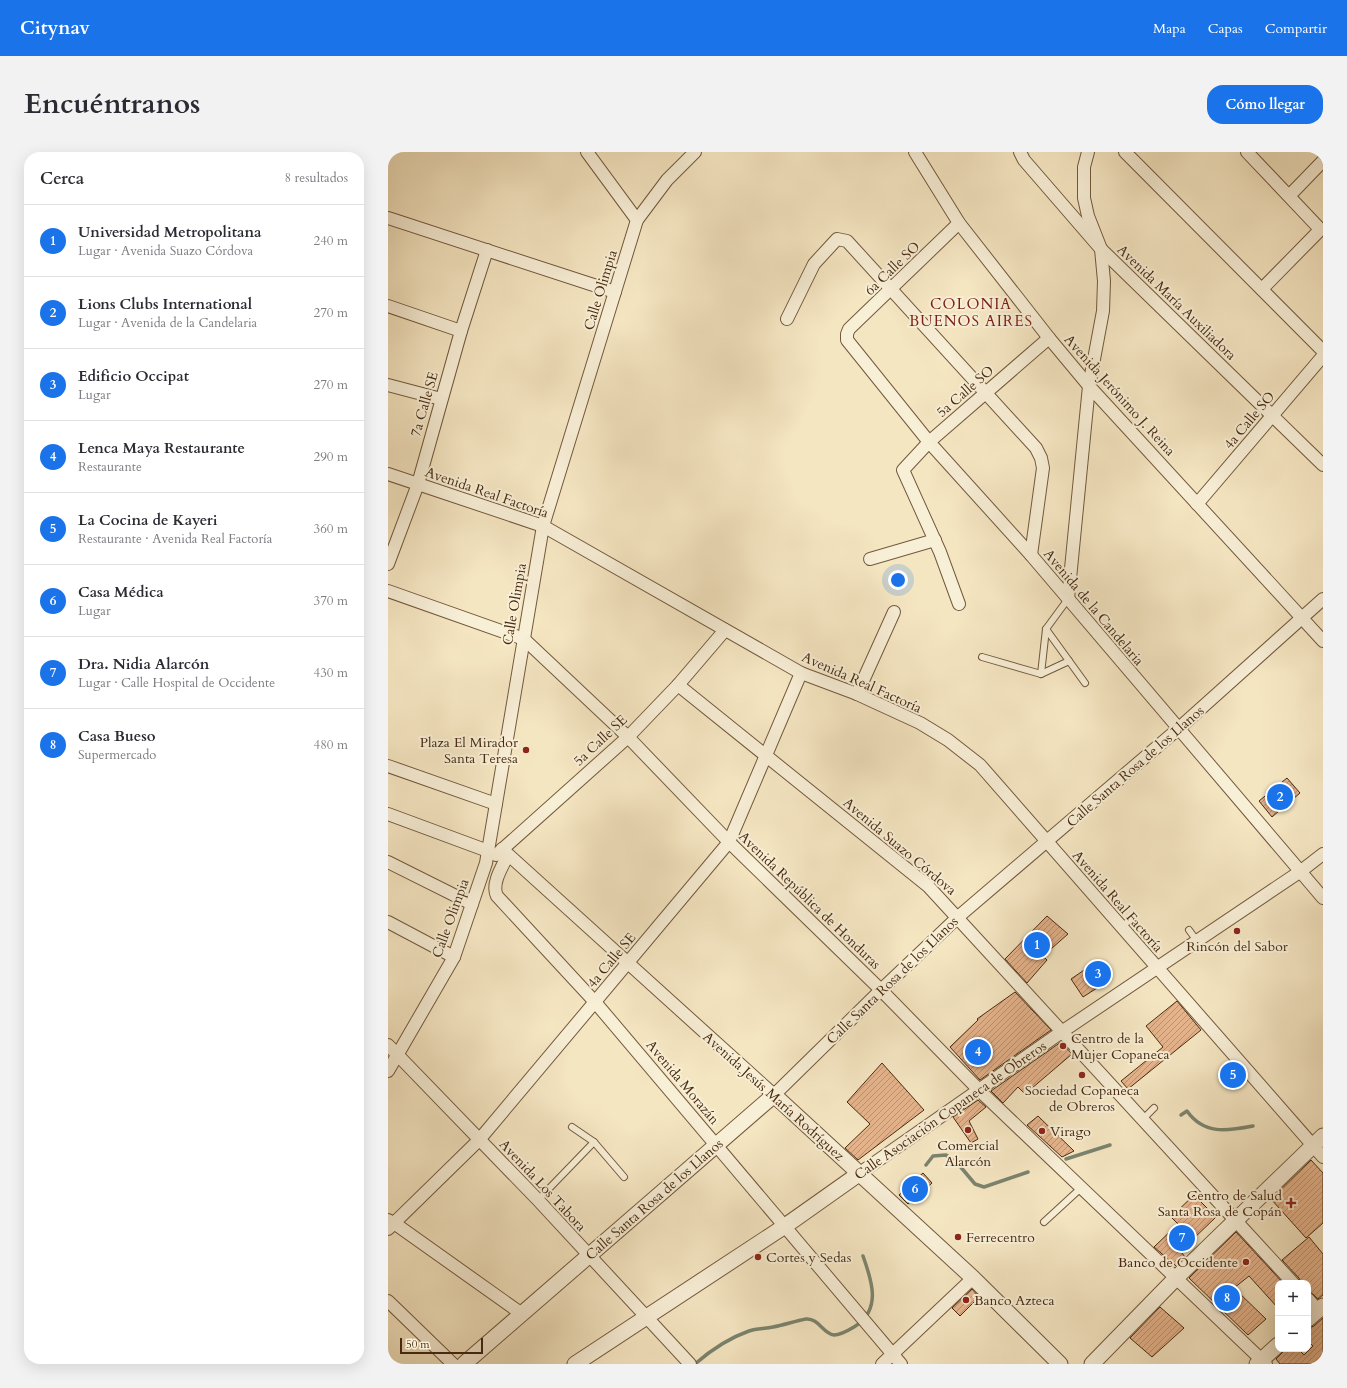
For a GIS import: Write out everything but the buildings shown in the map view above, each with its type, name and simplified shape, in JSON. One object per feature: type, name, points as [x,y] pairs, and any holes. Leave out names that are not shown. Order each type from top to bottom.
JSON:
[{"type":"street","points":[[587,152],[637,220]]},
{"type":"street","name":"Calle Olimpia","points":[[388,1071],[454,957],[486,864],[543,526],[637,220],[667,180],[695,152]]},
{"type":"street","name":"Avenida María Auxiliadora","points":[[1020,152],[1024,160],[1101,249],[1323,465]]},
{"type":"street","points":[[1068,599],[1089,386],[1103,312],[1104,281],[1101,249],[1088,216],[1084,198],[1084,167],[1088,152]]},
{"type":"street","points":[[1125,152],[1323,351]]},
{"type":"street","points":[[1247,152],[1290,195],[1319,228],[1318,232],[1262,290]]},
{"type":"street","name":"Avenida Jerónimo J. Reina","points":[[918,153],[959,223],[1049,338],[1089,386],[1323,641]]},
{"type":"street","points":[[1290,195],[1323,161]]},
{"type":"street","points":[[388,218],[615,292]]},
{"type":"street","name":"6a Calle SO","points":[[847,334],[849,329],[959,223]]},
{"type":"street","points":[[787,320],[814,264],[837,239],[848,241],[891,290],[987,392],[1036,448],[1041,458],[1043,468],[1031,555]]},
{"type":"street","name":"7a Calle SE","points":[[388,564],[418,484],[461,331],[487,250]]},
{"type":"street","points":[[388,306],[461,331]]},
{"type":"street","name":"Avenida de la Candelaria","points":[[847,334],[847,340],[929,442],[1031,555],[1323,898]]},
{"type":"street","name":"5a Calle SO","points":[[934,540],[903,470],[929,442],[1049,338]]},
{"type":"street","name":"4a Calle SO","points":[[1197,504],[1323,356]]},
{"type":"street","points":[[388,385],[441,399]]},
{"type":"street","name":"Avenida Real Factoría","points":[[388,474],[543,526],[801,673],[857,694],[920,723],[965,752],[980,765],[1047,842],[1125,923],[1157,968],[1318,1140],[1323,1157]]},
{"type":"street","points":[[870,559],[934,540],[959,604]]},
{"type":"street","points":[[388,592],[524,639]]},
{"type":"street","name":"Calle Santa Rosa de los Llanos","points":[[464,1364],[774,1095],[958,917],[1178,729],[1303,619],[1323,599]]},
{"type":"street","points":[[857,694],[894,612]]},
{"type":"street","name":"5a Calle SE","points":[[486,864],[505,852],[628,737],[678,685],[725,630]]},
{"type":"street","name":"Avenida República de Honduras","points":[[524,639],[628,737],[729,842],[881,990],[979,1090],[1176,1278],[1262,1363]]},
{"type":"street","name":"4a Calle SE","points":[[390,1224],[479,1140],[729,842],[801,673]]},
{"type":"street","name":"Avenida Suazo Córdova","points":[[678,685],[766,754],[928,886],[1063,1031],[1290,1280]]},
{"type":"street","points":[[388,766],[496,804]]},
{"type":"street","points":[[388,814],[488,851]]},
{"type":"street","name":"Avenida Jesús María Rodríguez","points":[[505,852],[626,964],[860,1173],[973,1278],[1060,1364]]},
{"type":"street","name":"Avenida Morazán","points":[[505,852],[495,885],[497,896],[595,1002],[901,1364]]},
{"type":"street","name":"Calle Asociación Copaneca de Obreros","points":[[575,1364],[785,1226],[1063,1031],[1301,871],[1323,854]]},
{"type":"street","points":[[388,862],[472,904]]},
{"type":"street","points":[[388,922],[454,957]]},
{"type":"street","name":"Avenida Los Tabora","points":[[388,1045],[538,1200],[588,1256],[687,1361]]},
{"type":"street","points":[[1092,1364],[1176,1278],[1318,1140]]},
{"type":"street","points":[[390,1224],[522,1314]]},
{"type":"street","points":[[882,1364],[973,1278]]},
{"type":"street","points":[[389,1304],[453,1364]]},
{"type":"street","points":[[1262,1363],[1275,1348]]},
{"type":"lane","points":[[1041,674],[1046,629],[1068,599]]},
{"type":"lane","points":[[1046,629],[1085,683]]},
{"type":"lane","points":[[982,657],[1041,674],[1069,661]]},
{"type":"lane","points":[[1189,930],[1197,941]]},
{"type":"lane","points":[[1143,1119],[1154,1108]]},
{"type":"lane","points":[[572,1127],[594,1142],[624,1177]]},
{"type":"lane","points":[[538,1200],[594,1142]]},
{"type":"lane","points":[[1044,1222],[1081,1188]]},
{"type":"waterway","points":[[1181,1115],[1187,1111],[1194,1119],[1208,1128],[1225,1130],[1253,1126]]},
{"type":"waterway","points":[[1066,1159],[1110,1145]]},
{"type":"waterway","points":[[926,1165],[933,1156],[946,1155],[959,1165],[975,1184],[984,1187],[1028,1172]]},
{"type":"waterway","points":[[695,1364],[720,1345],[734,1337],[752,1330],[770,1328],[806,1319],[810,1319],[818,1323],[827,1332],[834,1335],[854,1327],[863,1320],[872,1304],[871,1285],[863,1256]]},
{"type":"place","name":"Plaza El Mirador Santa Teresa","points":[[526,750]]},
{"type":"place","name":"Lions Clubs International","points":[[1280,797]]},
{"type":"place","name":"Rincón del Sabor","points":[[1237,931]]},
{"type":"place","name":"Universidad Metropolitana","points":[[1037,945]]},
{"type":"place","name":"Edificio Occipat","points":[[1098,974]]},
{"type":"place","name":"Centro de la Mujer Copaneca","points":[[1063,1046]]},
{"type":"place","name":"Lenca Maya Restaurante","points":[[978,1052]]},
{"type":"place","name":"Sociedad Copaneca de Obreros","points":[[1082,1075]]},
{"type":"place","name":"La Cocina de Kayeri","points":[[1233,1075]]},
{"type":"place","name":"Comercial Alarcón","points":[[968,1130]]},
{"type":"place","name":"Virago","points":[[1042,1131]]},
{"type":"place","name":"Casa Médica","points":[[915,1189]]},
{"type":"place","name":"Centro de Salud Santa Rosa de Copán","points":[[1291,1203]]},
{"type":"place","name":"Ferrecentro","points":[[958,1237]]},
{"type":"place","name":"Dra. Nidia Alarcón","points":[[1182,1238]]},
{"type":"place","name":"Cortes y Sedas","points":[[758,1257]]},
{"type":"place","name":"Banco de Occidente","points":[[1246,1262]]},
{"type":"place","name":"Casa Bueso","points":[[1227,1298]]},
{"type":"place","name":"Banco Azteca","points":[[966,1300]]},
{"type":"district","name":"COLONIA BUENOS AIRES","points":[[971,312]]}]
